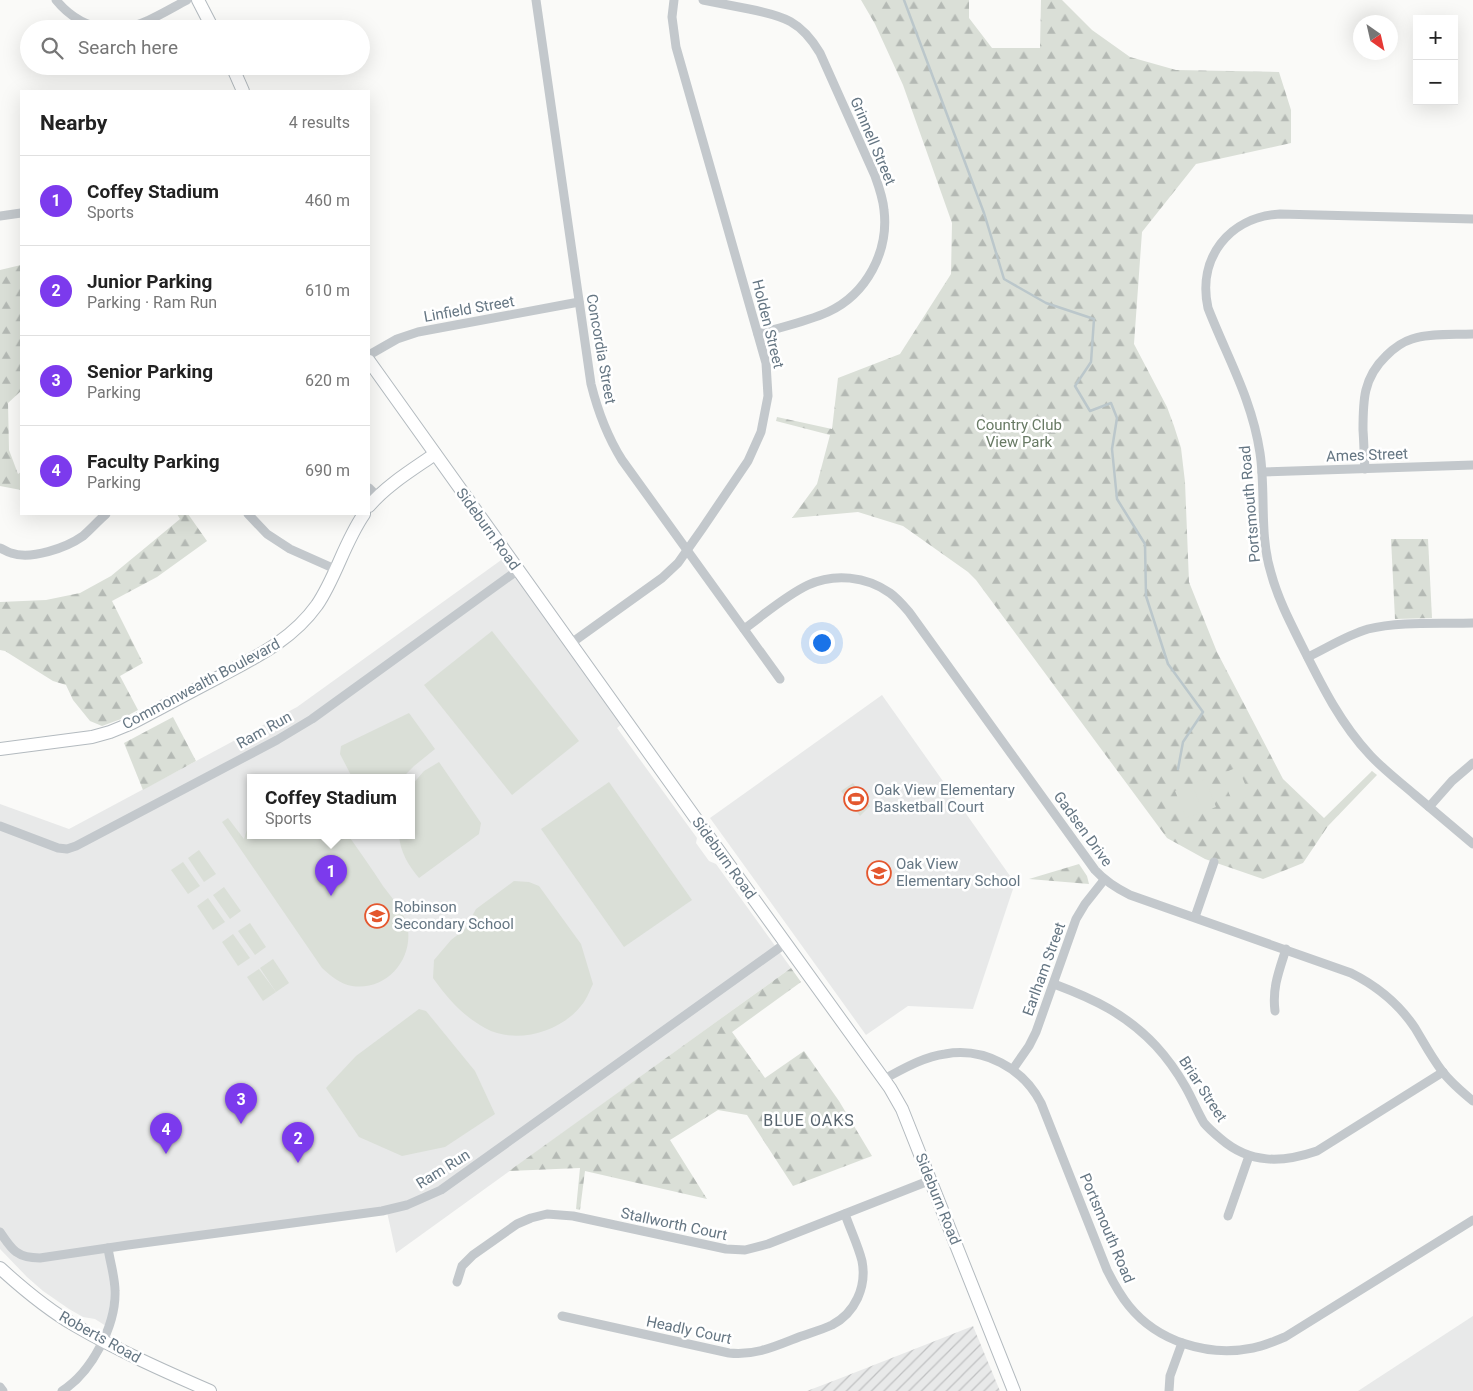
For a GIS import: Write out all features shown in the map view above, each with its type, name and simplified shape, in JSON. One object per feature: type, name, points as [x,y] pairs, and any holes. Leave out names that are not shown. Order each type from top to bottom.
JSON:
[{"type":"street","points":[[56,0],[68,13],[79,20]]},
{"type":"street","points":[[149,20],[187,0]]},
{"type":"street","points":[[198,0],[208,20]]},
{"type":"street","name":"Concordia Street","points":[[536,0],[591,384],[596,405],[604,427],[622,460],[780,679]]},
{"type":"street","name":"Holden Street","points":[[570,644],[662,578],[678,564],[748,461],[761,432],[767,410],[768,385],[766,363],[676,47],[672,17],[674,0]]},
{"type":"street","name":"Grinnell Street","points":[[703,0],[776,15],[793,23],[806,33],[820,53],[875,176],[884,209],[884,234],[878,258],[867,278],[853,294],[838,306],[822,314],[758,334]]},
{"type":"street","points":[[236,75],[243,90]]},
{"type":"street","points":[[0,216],[20,213]]},
{"type":"street","name":"Portsmouth Road","points":[[1473,219],[1272,214],[1254,218],[1239,225],[1227,235],[1217,248],[1210,262],[1205,280],[1206,298],[1211,317],[1249,405],[1256,428],[1262,472],[1264,533],[1270,572],[1284,610],[1339,715],[1355,737],[1384,769],[1473,844]]},
{"type":"street","name":"Linfield Street","points":[[370,354],[397,340],[418,332],[579,302]]},
{"type":"street","points":[[1365,469],[1364,392],[1371,375],[1380,362],[1392,350],[1411,339],[1425,336],[1473,334]]},
{"type":"street","name":"Sideburn Road","points":[[370,362],[570,644],[884,1079],[902,1109],[1014,1391]]},
{"type":"street","points":[[373,492],[389,486],[434,454]]},
{"type":"street","name":"Ames Street","points":[[1262,472],[1473,465]]},
{"type":"street","points":[[0,548],[15,554],[52,551],[81,537],[105,515]]},
{"type":"street","points":[[249,515],[267,534],[290,549],[335,569]]},
{"type":"street","name":"Commonwealth Boulevard","points":[[0,749],[92,737],[110,732],[132,723],[268,650],[291,634],[317,605],[327,589],[350,536],[363,515]]},
{"type":"street","name":"Ram Run","points":[[0,826],[58,848],[67,849],[76,846],[277,740],[312,719],[518,570]]},
{"type":"street","name":"Gadsen Drive","points":[[744,629],[795,592],[820,581],[839,578],[857,579],[874,584],[889,592],[909,612],[1104,880],[1130,895],[1351,973],[1366,980],[1381,991],[1408,1018],[1443,1072],[1473,1101]]},
{"type":"street","points":[[1308,657],[1355,634],[1379,627],[1403,624],[1473,623]]},
{"type":"street","points":[[1429,807],[1473,763]]},
{"type":"street","points":[[1195,917],[1214,862]]},
{"type":"street","name":"Earlham Street","points":[[1013,1069],[1036,1032],[1076,919],[1104,880]]},
{"type":"street","name":"Ram Run","points":[[0,1232],[12,1248],[26,1258],[51,1257],[382,1211],[407,1205],[442,1190],[786,943]]},
{"type":"street","points":[[1275,1011],[1274,988],[1286,950]]},
{"type":"street","name":"Briar Street","points":[[1054,984],[1101,1004],[1121,1015],[1139,1030],[1156,1046],[1172,1066],[1204,1123],[1226,1143],[1249,1156],[1286,1160],[1317,1152],[1443,1072]]},
{"type":"street","name":"Portsmouth Road","points":[[884,1079],[904,1068],[934,1056],[954,1053],[985,1056],[1013,1069],[1030,1086],[1041,1103],[1107,1270],[1118,1291],[1129,1307],[1154,1329],[1182,1343],[1203,1349],[1236,1351],[1254,1348],[1285,1337],[1473,1220]]},
{"type":"street","points":[[1228,1216],[1249,1156]]},
{"type":"street","name":"Stallworth Court","points":[[457,1282],[462,1266],[472,1255],[517,1224],[547,1214],[573,1216],[661,1236],[735,1250],[745,1250],[768,1244],[931,1180]]},
{"type":"street","name":"Headly Court","points":[[562,1316],[729,1353],[750,1354],[767,1350],[831,1325],[850,1311],[859,1298],[863,1278],[862,1259],[845,1214]]},
{"type":"street","points":[[62,1391],[79,1378],[108,1331],[114,1309],[116,1289],[108,1248]]},
{"type":"street","name":"Roberts Road","points":[[0,1268],[21,1288],[75,1326],[143,1362],[210,1391]]},
{"type":"street","points":[[1169,1391],[1170,1376],[1182,1343]]},
{"type":"street","points":[[0,1387],[3,1391]]},
{"type":"shaded area","name":"Robinson Secondary School","points":[[504,558],[623,723],[617,728],[697,838],[696,843],[709,861],[716,864],[791,968],[396,1253],[387,1212],[112,1249],[109,1328],[95,1319],[83,1317],[43,1291],[0,1249],[0,804],[69,829],[297,707]]},
{"type":"shaded area","name":"Oak View Elementary School","points":[[882,695],[1015,883],[973,1009],[908,1006],[866,1035],[710,818]]},
{"type":"shaded area","points":[[1473,1316],[1473,1391],[1358,1391]]},
{"type":"shaded area","points":[[973,1326],[1000,1391],[807,1391],[846,1376]]},
{"type":"green space","name":"Country Club View Park","points":[[861,0],[969,0],[969,18],[992,48],[1040,48],[1041,0],[1062,0],[1092,30],[1130,57],[1176,70],[1279,72],[1291,110],[1291,143],[1196,164],[1142,232],[1134,344],[1167,407],[1181,448],[1185,482],[1189,582],[1217,652],[1283,779],[1324,818],[1372,771],[1377,775],[1328,826],[1303,863],[1263,879],[1205,859],[1167,838],[976,580],[968,572],[903,526],[858,512],[792,518],[817,484],[830,435],[776,421],[777,417],[832,429],[838,378],[900,354],[951,274],[952,223],[903,85],[875,24]]},
{"type":"green space","points":[[20,265],[20,392],[8,403],[9,450],[18,474],[20,473],[20,490],[0,486],[0,270]]},
{"type":"green space","points":[[178,515],[189,515],[207,541],[157,577],[112,601],[143,663],[120,676],[138,710],[102,726],[90,721],[73,700],[66,685],[53,681],[5,651],[0,650],[0,602],[46,600],[80,593],[111,576],[180,519]]},
{"type":"green space","points":[[1391,539],[1428,539],[1432,618],[1395,619]]},
{"type":"green space","points":[[492,631],[579,741],[512,795],[424,685]]},
{"type":"green space","points":[[409,713],[435,749],[406,774],[350,774],[340,754],[341,746]]},
{"type":"green space","points":[[173,717],[196,761],[143,790],[124,743]]},
{"type":"green space","points":[[439,762],[481,823],[479,834],[419,878],[405,858],[400,839],[415,839],[415,781],[424,771]]},
{"type":"green space","points":[[1238,767],[1250,796],[1233,803],[1221,774]]},
{"type":"green space","points":[[1205,779],[1216,807],[1203,812],[1192,784]]},
{"type":"green space","points":[[609,782],[692,900],[624,947],[541,829]]},
{"type":"green space","name":"Oak View Elementary Basketball Court","points":[[853,783],[870,806],[860,816],[841,791]]},
{"type":"green space","points":[[1189,785],[1199,813],[1186,818],[1175,791]]},
{"type":"green space","points":[[228,818],[244,839],[247,830],[247,839],[351,839],[398,906],[408,929],[406,953],[394,972],[375,984],[364,986],[348,985],[332,977],[322,968],[222,822]]},
{"type":"green space","points":[[199,850],[216,874],[204,882],[188,858]]},
{"type":"green space","points":[[183,862],[200,886],[188,894],[171,870]]},
{"type":"green space","points":[[1079,864],[1087,876],[1089,884],[1029,879]]},
{"type":"green space","points":[[514,881],[529,882],[539,886],[581,944],[593,984],[584,1002],[565,1021],[539,1033],[511,1036],[485,1028],[470,1018],[456,1006],[433,978],[434,960],[451,940],[465,929],[476,909]]},
{"type":"green space","points":[[224,887],[241,911],[230,919],[213,895]]},
{"type":"green space","points":[[208,898],[225,922],[213,930],[197,906]]},
{"type":"green space","points":[[250,923],[266,947],[255,955],[238,931]]},
{"type":"green space","points":[[233,934],[250,958],[238,966],[222,942]]},
{"type":"green space","points":[[273,959],[289,983],[276,992],[260,968]]},
{"type":"green space","points":[[791,968],[801,982],[732,1032],[765,1078],[804,1051],[839,1101],[872,1156],[793,1186],[747,1115],[718,1110],[670,1140],[707,1199],[585,1171],[580,1210],[576,1209],[580,1168],[509,1171]]},
{"type":"green space","points":[[259,969],[276,992],[263,1001],[247,977]]},
{"type":"green space","points":[[419,1009],[426,1011],[475,1071],[495,1114],[445,1147],[402,1156],[359,1137],[326,1088],[356,1056]]},
{"type":"waterway","points":[[904,0],[984,213],[1004,279],[1046,303],[1094,319],[1091,362],[1075,386],[1090,411],[1111,403],[1117,418],[1112,449],[1117,499],[1145,544],[1146,596],[1168,664],[1203,712],[1183,742],[1178,769]]},
{"type":"place","name":"Oak View Elementary Basketball Court","points":[[856,799]]},
{"type":"place","name":"Oak View Elementary School","points":[[879,873]]},
{"type":"place","name":"Coffey Stadium","points":[[331,896]]},
{"type":"place","name":"Robinson Secondary School","points":[[377,916]]},
{"type":"place","name":"Senior Parking","points":[[241,1124]]},
{"type":"place","name":"Faculty Parking","points":[[166,1154]]},
{"type":"place","name":"Junior Parking","points":[[298,1163]]},
{"type":"district","name":"BLUE OAKS","points":[[809,1120]]}]
